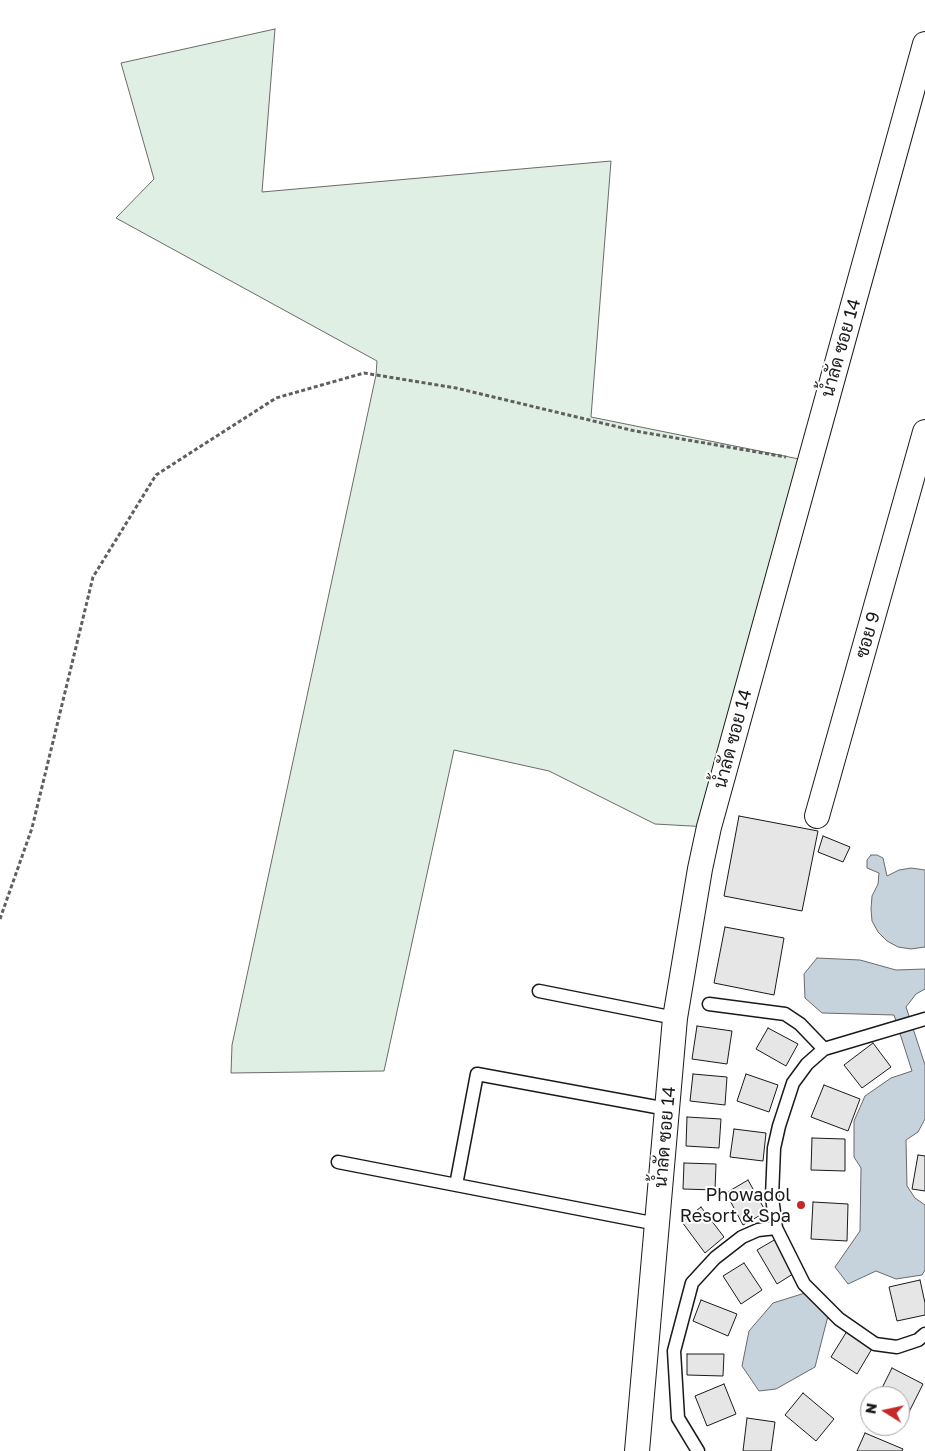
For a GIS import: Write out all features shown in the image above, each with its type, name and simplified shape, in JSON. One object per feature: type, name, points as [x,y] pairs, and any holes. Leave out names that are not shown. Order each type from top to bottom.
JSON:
[{"type":"street","name":"น้ำลัด ซอย 14","points":[[637,1451],[675,1018],[709,827],[925,44]]},
{"type":"street","name":"ซอย 9","points":[[817,816],[923,447]]},
{"type":"lane","points":[[539,991],[675,1018]]},
{"type":"lane","points":[[709,1004],[785,1014],[800,1024],[824,1049]]},
{"type":"lane","points":[[920,1021],[824,1049],[807,1064],[793,1083],[779,1126],[774,1148],[772,1197],[776,1228],[804,1284],[839,1319],[875,1344],[897,1347],[918,1340],[925,1334]]},
{"type":"lane","points":[[456,1185],[477,1074],[667,1109]]},
{"type":"lane","points":[[338,1162],[657,1224]]},
{"type":"lane","points":[[698,1451],[678,1418],[674,1351],[692,1283],[715,1258],[742,1237],[758,1230],[776,1228]]},
{"type":"path","points":[[0,919],[32,828],[93,577],[156,475],[276,398],[364,373],[456,388],[635,431],[809,461]]},
{"type":"green space","points":[[275,29],[262,192],[611,161],[591,417],[809,461],[709,827],[655,824],[549,771],[454,750],[384,1071],[231,1073],[232,1045],[376,375],[377,361],[116,218],[154,179],[121,63]]},
{"type":"shaded area","points":[[871,855],[883,858],[887,876],[899,870],[911,868],[925,870],[925,947],[911,949],[898,947],[887,941],[878,932],[872,921],[871,909],[872,896],[878,884],[879,873],[867,868],[867,860]]},
{"type":"shaded area","points":[[817,958],[860,960],[896,970],[925,969],[925,989],[916,994],[906,1007],[925,1065],[925,1119],[918,1132],[906,1140],[907,1186],[915,1198],[925,1205],[925,1270],[922,1275],[896,1279],[876,1271],[848,1284],[835,1267],[860,1231],[861,1168],[854,1157],[854,1121],[865,1096],[891,1078],[912,1071],[894,1015],[822,1013],[805,998],[804,974]]},
{"type":"shaded area","points":[[805,1293],[829,1312],[815,1367],[776,1389],[759,1391],[742,1366],[749,1331],[773,1303]]},
{"type":"building","points":[[739,816],[818,831],[802,911],[724,896]]},
{"type":"building","points":[[823,836],[850,847],[843,862],[818,852]]},
{"type":"building","points":[[725,927],[784,938],[774,995],[714,983]]},
{"type":"building","points":[[697,1026],[732,1031],[727,1064],[692,1059]]},
{"type":"building","points":[[768,1028],[798,1044],[786,1066],[756,1049]]},
{"type":"building","points":[[873,1043],[891,1067],[862,1088],[844,1065]]},
{"type":"building","points":[[693,1074],[727,1077],[725,1105],[690,1101]]},
{"type":"building","points":[[746,1074],[778,1085],[769,1112],[737,1101]]},
{"type":"building","points":[[824,1085],[860,1099],[848,1131],[811,1117]]},
{"type":"building","points":[[687,1117],[721,1119],[719,1148],[686,1146]]},
{"type":"building","points":[[734,1129],[766,1133],[763,1161],[730,1157]]},
{"type":"building","points":[[812,1138],[845,1139],[845,1171],[811,1170]]},
{"type":"building","points":[[918,1155],[925,1156],[925,1191],[912,1189]]},
{"type":"building","points":[[684,1163],[716,1164],[715,1190],[683,1189]]},
{"type":"building","points":[[748,1180],[766,1212],[743,1225],[726,1193]]},
{"type":"building","points":[[813,1202],[848,1204],[847,1241],[811,1239]]},
{"type":"building","points":[[701,1207],[724,1237],[705,1253],[682,1222]]},
{"type":"building","points":[[776,1239],[796,1272],[777,1284],[757,1250]]},
{"type":"building","points":[[744,1263],[762,1290],[741,1304],[723,1276]]},
{"type":"building","points":[[920,1280],[925,1303],[925,1315],[897,1321],[889,1287]]},
{"type":"building","points":[[701,1300],[737,1314],[728,1336],[693,1321]]},
{"type":"building","points":[[847,1331],[873,1347],[857,1374],[831,1357]]},
{"type":"building","points":[[687,1354],[724,1354],[723,1376],[687,1375]]},
{"type":"building","points":[[892,1368],[923,1384],[910,1410],[910,1386],[883,1386]]},
{"type":"building","points":[[724,1384],[736,1414],[707,1426],[695,1396]]},
{"type":"building","points":[[803,1393],[834,1419],[816,1441],[785,1415]]},
{"type":"building","points":[[747,1418],[775,1422],[771,1451],[743,1451]]},
{"type":"building","points":[[864,1436],[872,1436],[903,1449],[902,1451],[857,1451]]},
{"type":"place","name":"Phowadol Resort & Spa","points":[[801,1205]]}]
